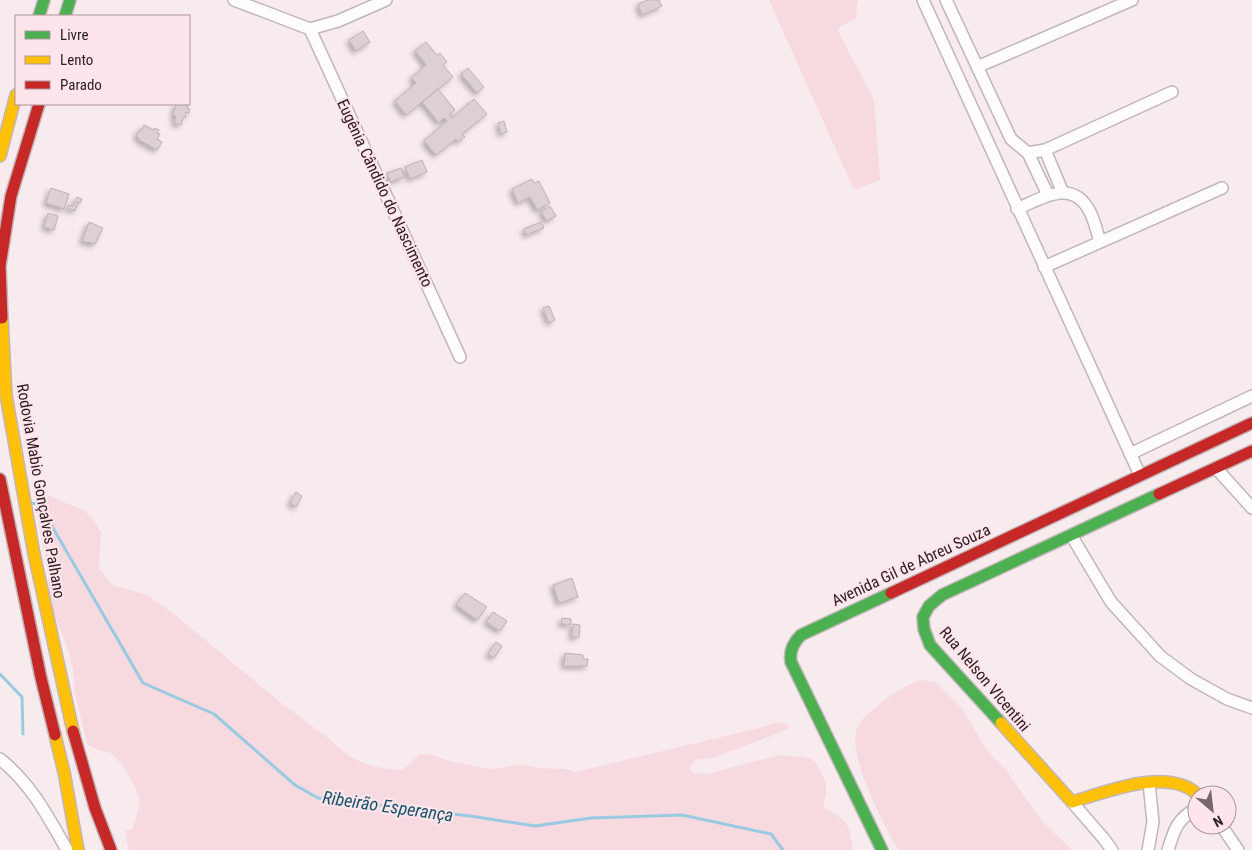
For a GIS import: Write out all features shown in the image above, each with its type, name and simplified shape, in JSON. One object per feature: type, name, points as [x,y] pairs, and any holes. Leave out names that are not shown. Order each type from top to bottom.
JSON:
[{"type":"street","points":[[39,15],[44,0]]},
{"type":"street","points":[[65,15],[70,0]]},
{"type":"street","points":[[234,0],[310,29],[338,21],[386,0]]},
{"type":"street","points":[[923,0],[1140,476]]},
{"type":"street","points":[[946,0],[1011,139],[1028,154],[1048,195]]},
{"type":"street","points":[[977,67],[1132,0]]},
{"type":"street","name":"Eugênia Cândido do Nascimento","points":[[310,29],[460,357]]},
{"type":"street","points":[[1028,154],[1045,150],[1172,92]]},
{"type":"street","points":[[0,156],[15,99]]},
{"type":"street","name":"Rodovia Mabio Gonçalves Palhano","points":[[39,105],[11,196],[0,266],[6,395],[25,511],[72,729],[95,808],[111,850]]},
{"type":"street","points":[[1045,150],[1063,193]]},
{"type":"street","points":[[1044,267],[1222,188]]},
{"type":"street","points":[[1018,209],[1054,193],[1068,193],[1079,198],[1090,211],[1100,242]]},
{"type":"street","points":[[1130,454],[1252,396]]},
{"type":"street","name":"Avenida Gil de Abreu Souza","points":[[882,850],[791,662],[790,653],[795,641],[801,635],[1252,422]]},
{"type":"street","name":"Rua Nelson VIcentini","points":[[1072,802],[930,645],[924,631],[923,616],[928,606],[942,595],[1252,451]]},
{"type":"street","points":[[1216,468],[1252,508]]},
{"type":"street","points":[[0,481],[40,678],[64,772],[78,850]]},
{"type":"street","points":[[1071,536],[1112,602],[1160,656],[1191,679],[1228,699],[1252,708]]},
{"type":"street","points":[[0,759],[16,772],[31,790],[67,850]]},
{"type":"street","points":[[1112,850],[1072,802],[1149,783],[1171,782],[1187,788]]},
{"type":"street","points":[[1148,850],[1153,822],[1149,783]]},
{"type":"street","points":[[1168,850],[1175,827],[1187,815]]},
{"type":"street","points":[[1228,835],[1238,850]]},
{"type":"shaded area","points":[[769,0],[859,0],[857,2],[856,18],[837,29],[874,100],[880,180],[854,190]]},
{"type":"shaded area","points":[[34,488],[84,510],[95,522],[101,533],[99,569],[112,585],[147,595],[174,614],[280,702],[347,754],[364,763],[382,768],[402,770],[419,755],[429,754],[450,761],[485,768],[495,769],[520,764],[540,768],[566,769],[575,772],[782,722],[789,725],[789,728],[713,758],[695,760],[689,768],[694,773],[707,774],[779,755],[810,758],[818,765],[826,784],[823,805],[846,824],[850,832],[853,850],[129,850],[125,831],[132,829],[139,807],[139,798],[123,766],[111,753],[98,750],[87,744],[75,694],[73,669],[67,646],[48,594],[48,570],[39,528],[38,507]]},
{"type":"shaded area","points":[[922,680],[935,682],[964,711],[985,748],[1006,770],[1042,821],[1072,850],[898,850],[876,807],[861,771],[855,738],[858,726],[869,713],[896,692]]},
{"type":"building","points":[[648,0],[659,0],[662,6],[642,15],[638,4]]},
{"type":"building","points":[[363,31],[370,42],[356,51],[349,40]]},
{"type":"building","points":[[426,42],[437,55],[440,53],[447,62],[443,65],[453,77],[406,115],[395,101],[416,83],[411,78],[426,65],[415,51]]},
{"type":"building","points":[[468,68],[484,87],[477,93],[461,74]]},
{"type":"building","points":[[438,89],[455,110],[449,115],[452,118],[474,99],[487,114],[462,134],[465,137],[458,142],[456,139],[436,155],[424,141],[447,121],[444,118],[439,123],[422,102]]},
{"type":"building","points":[[176,105],[188,105],[187,108],[190,109],[189,113],[186,112],[185,118],[183,117],[181,125],[174,123],[176,116],[173,115]]},
{"type":"building","points":[[504,121],[507,132],[501,134],[498,123]]},
{"type":"building","points":[[144,125],[154,130],[155,128],[159,130],[157,133],[160,134],[157,139],[162,142],[157,150],[139,140],[136,136]]},
{"type":"building","points":[[422,160],[427,172],[410,179],[405,167]]},
{"type":"building","points":[[401,168],[404,177],[391,182],[387,173]]},
{"type":"building","points":[[532,179],[534,183],[539,181],[550,203],[537,210],[530,197],[518,203],[512,189]]},
{"type":"building","points":[[51,188],[69,194],[64,209],[46,203]]},
{"type":"building","points":[[77,197],[82,199],[80,203],[78,202],[75,211],[67,208],[68,205],[73,206]]},
{"type":"building","points":[[550,206],[556,216],[547,221],[541,212]]},
{"type":"building","points":[[48,213],[58,216],[54,230],[44,227]]},
{"type":"building","points":[[89,222],[103,228],[95,244],[82,241]]},
{"type":"building","points":[[541,222],[544,228],[526,235],[524,229]]},
{"type":"building","points":[[549,306],[555,320],[549,323],[543,308]]},
{"type":"building","points":[[296,492],[302,496],[296,507],[290,503]]},
{"type":"building","points":[[572,578],[578,597],[559,603],[553,585]]},
{"type":"building","points":[[465,593],[487,607],[477,620],[456,605]]},
{"type":"building","points":[[493,612],[507,621],[500,631],[486,622]]},
{"type":"building","points":[[562,618],[571,619],[571,625],[561,624]]},
{"type":"building","points":[[573,624],[580,625],[579,637],[572,637]]},
{"type":"building","points":[[496,642],[502,646],[494,658],[488,654]]},
{"type":"building","points":[[565,653],[583,655],[583,659],[588,659],[587,666],[564,666]]},
{"type":"waterway","name":"Ribeirão Esperança","points":[[30,503],[39,504],[143,683],[214,714],[295,785],[318,798],[470,816],[535,826],[591,818],[682,815],[771,834],[783,850]]},
{"type":"waterway","points":[[0,674],[22,697],[23,734]]},
{"type":"traffic: fast","points":[[39,15],[44,0]]},
{"type":"traffic: fast","points":[[65,15],[70,0]]},
{"type":"traffic: fast","points":[[1001,723],[930,645],[924,629],[923,617],[929,606],[942,595],[1159,494]]},
{"type":"traffic: fast","points":[[882,850],[791,662],[791,651],[801,635],[891,593]]},
{"type":"traffic: slow","points":[[0,156],[15,99]]},
{"type":"traffic: slow","points":[[2,318],[6,395],[34,554],[73,731]]},
{"type":"traffic: slow","points":[[1001,723],[1072,802],[1137,784],[1171,782],[1187,788]]},
{"type":"traffic: slow","points":[[55,735],[64,772],[78,850]]},
{"type":"traffic: jam","points":[[2,318],[0,266],[11,196],[39,105]]},
{"type":"traffic: jam","points":[[891,593],[1252,423]]},
{"type":"traffic: jam","points":[[1159,494],[1252,451]]},
{"type":"traffic: jam","points":[[0,479],[41,678],[55,735]]},
{"type":"traffic: jam","points":[[73,731],[95,808],[111,850]]}]
